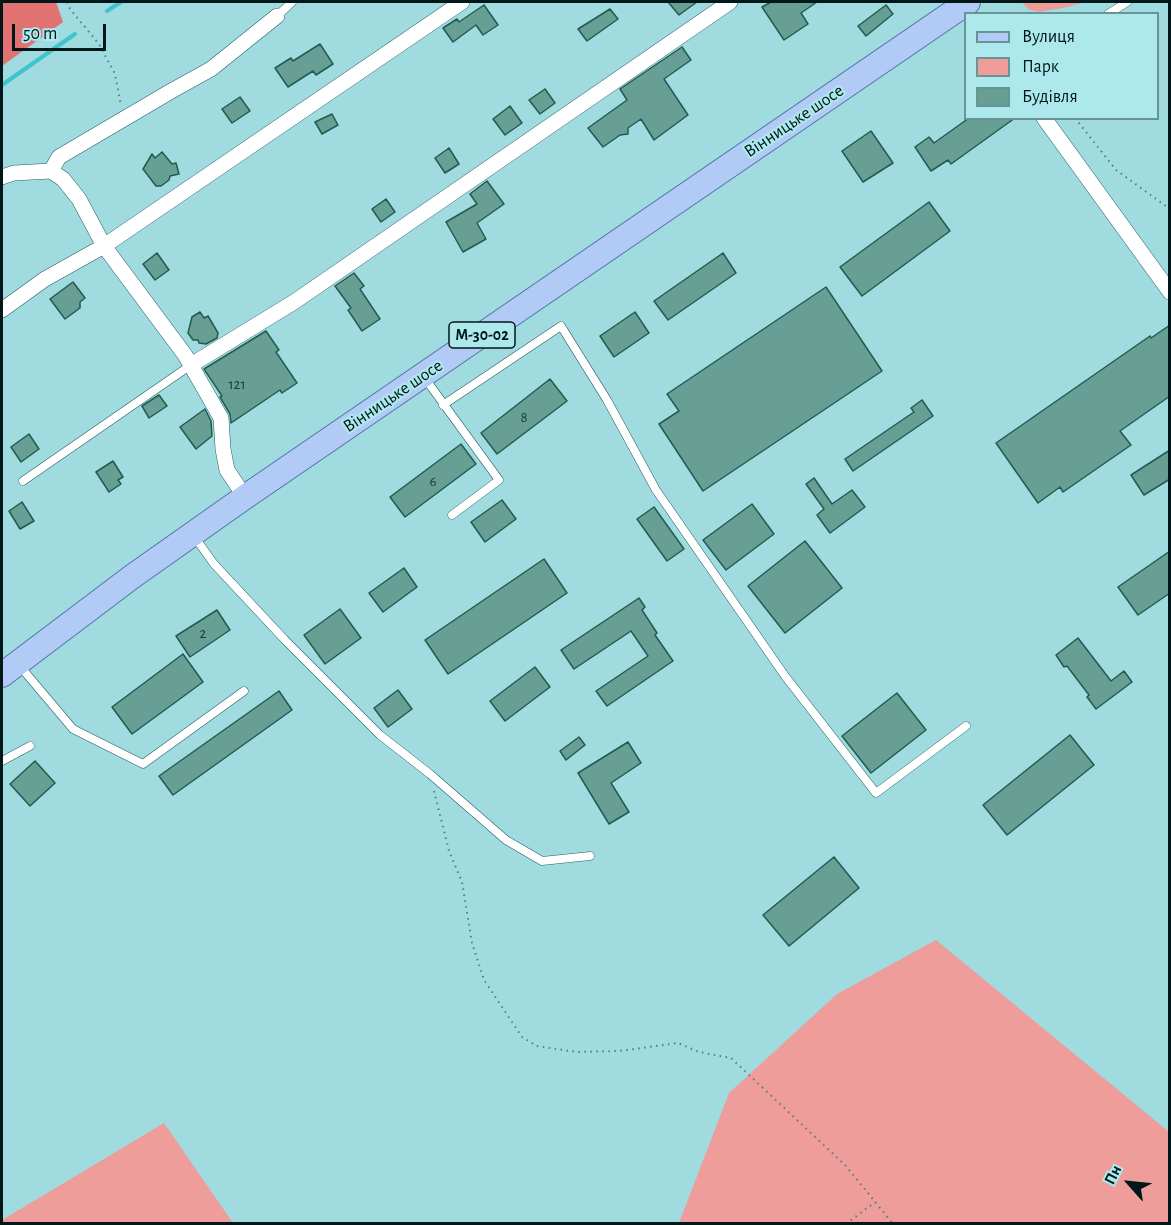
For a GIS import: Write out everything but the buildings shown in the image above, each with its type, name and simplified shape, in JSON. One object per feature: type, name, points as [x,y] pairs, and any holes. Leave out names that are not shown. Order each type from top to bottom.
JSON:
[{"type":"main road","name":"Вінницьке шосе","points":[[10,669],[245,497],[969,2]]},
{"type":"street","points":[[2,310],[45,279],[104,246],[462,2]]},
{"type":"street","points":[[191,365],[294,302],[730,2]]},
{"type":"street","points":[[8,175],[58,157],[211,69],[277,16]]},
{"type":"street","points":[[1045,120],[1170,292]]},
{"type":"street","points":[[51,171],[58,157]]},
{"type":"street","points":[[8,175],[51,171],[63,179],[79,199],[104,246],[191,365],[221,418],[227,470],[245,497]]},
{"type":"lane","points":[[277,16],[292,2]]},
{"type":"lane","points":[[1111,12],[1127,2]]},
{"type":"lane","points":[[443,405],[561,326],[607,400],[656,490],[785,676],[876,793],[966,726]]},
{"type":"lane","points":[[22,481],[191,365]]},
{"type":"lane","points":[[423,376],[499,480],[452,515]]},
{"type":"lane","points":[[192,534],[214,564],[285,640],[380,735],[430,774],[506,840],[542,861],[590,856]]},
{"type":"lane","points":[[10,669],[73,729],[143,764],[244,692]]},
{"type":"lane","points":[[2,761],[30,746]]},
{"type":"path","points":[[67,2],[70,9],[99,44],[115,74],[124,118]]},
{"type":"path","points":[[1077,120],[1116,170],[1170,209]]},
{"type":"path","points":[[430,774],[449,850],[462,882],[472,943],[484,980],[522,1037],[537,1046],[577,1052],[619,1051],[678,1043],[699,1052],[731,1058],[846,1166],[893,1224]]},
{"type":"path","points":[[846,1224],[875,1201]]},
{"type":"green space","points":[[1022,2],[1086,2],[1038,12],[1028,9]]},
{"type":"green space","points":[[936,940],[1169,1132],[1169,1223],[679,1223],[729,1093],[837,994]]},
{"type":"green space","points":[[164,1123],[233,1223],[2,1223],[2,1220]]},
{"type":"shaded area","points":[[2,2],[56,2],[63,22],[2,66]]},
{"type":"waterway","points":[[107,11],[121,2]]},
{"type":"waterway","points":[[2,85],[75,34]]}]
